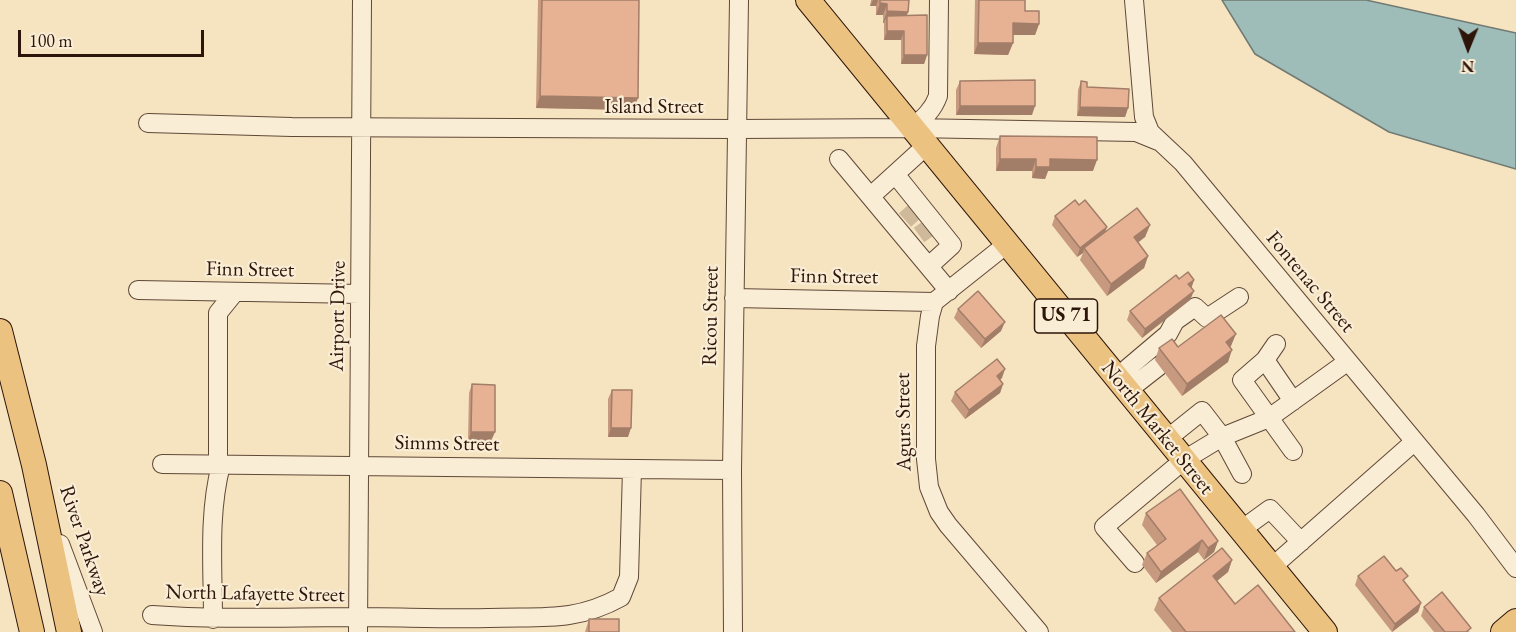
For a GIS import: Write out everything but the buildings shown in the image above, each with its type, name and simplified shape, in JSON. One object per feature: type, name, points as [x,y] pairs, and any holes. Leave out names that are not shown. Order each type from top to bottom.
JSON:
[{"type":"main road","name":"North Market Street","points":[[808,0],[1325,632]]},
{"type":"main road","points":[[0,331],[34,465],[69,632]]},
{"type":"main road","points":[[0,493],[32,631]]},
{"type":"main road","points":[[1503,632],[1516,621]]},
{"type":"street","name":"Airport Drive","points":[[358,625],[362,0]]},
{"type":"street","name":"Ricou Street","points":[[732,632],[739,0]]},
{"type":"street","points":[[871,196],[895,174],[920,137],[938,96],[939,0]]},
{"type":"street","name":"Fontenac Street","points":[[1134,0],[1144,117],[1150,132],[1183,163],[1516,568]]},
{"type":"street","name":"Island Street","points":[[148,123],[292,127],[737,129],[920,137],[1136,132],[1158,141]]},
{"type":"street","points":[[839,159],[871,196],[909,216],[923,232],[952,245],[929,266]]},
{"type":"street","points":[[895,174],[909,216],[923,232],[929,266],[941,296],[1007,244]]},
{"type":"street","name":"Finn Street","points":[[138,290],[360,294]]},
{"type":"street","points":[[213,619],[215,487],[220,465],[219,313],[235,292]]},
{"type":"street","name":"Finn Street","points":[[734,298],[941,296]]},
{"type":"street","name":"Agurs Street","points":[[941,296],[927,331],[926,346],[926,459],[929,487],[939,512],[948,525],[1039,632]]},
{"type":"street","points":[[1207,318],[1239,297]]},
{"type":"street","points":[[1122,384],[1167,334],[1174,321],[1196,307],[1211,323],[1196,336]]},
{"type":"street","points":[[1276,344],[1265,360],[1242,380],[1293,451]]},
{"type":"street","points":[[1265,360],[1293,400]]},
{"type":"street","points":[[1135,563],[1104,527],[1184,460],[1222,437],[1269,418],[1347,362]]},
{"type":"street","points":[[1122,384],[1159,366]]},
{"type":"street","points":[[1167,439],[1202,411],[1222,437],[1242,474]]},
{"type":"street","points":[[1272,567],[1414,442]]},
{"type":"street","name":"Simms Street","points":[[162,464],[732,470]]},
{"type":"street","name":"River Parkway","points":[[34,465],[70,574],[93,632]]},
{"type":"street","name":"North Lafayette Street","points":[[152,615],[358,625],[530,619],[577,615],[600,609],[621,597],[629,578],[632,469]]},
{"type":"street","points":[[1241,530],[1270,509],[1301,542]]},
{"type":"water","points":[[1222,0],[1366,0],[1516,33],[1516,169],[1389,132],[1255,54]]},
{"type":"tunnel","points":[[905,220],[915,211]]},
{"type":"tunnel","points":[[919,235],[929,228]]}]
